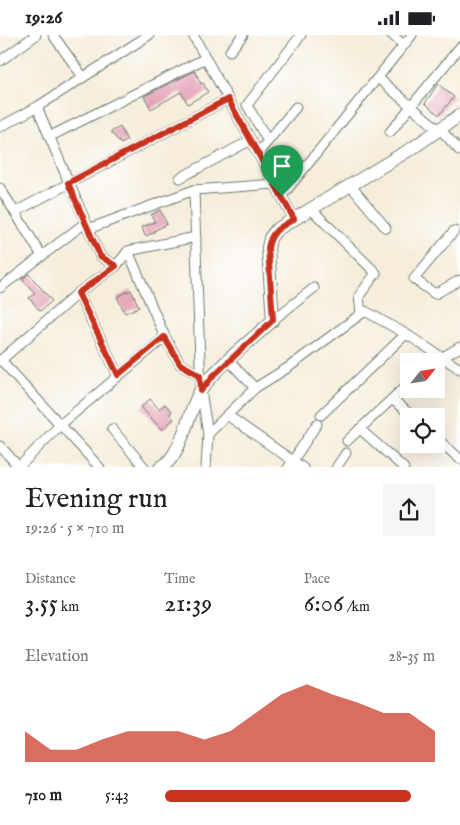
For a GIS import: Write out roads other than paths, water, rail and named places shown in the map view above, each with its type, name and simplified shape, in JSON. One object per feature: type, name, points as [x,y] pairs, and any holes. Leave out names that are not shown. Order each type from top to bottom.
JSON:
[{"type":"street","points":[[0,61],[36,35]]},
{"type":"street","points":[[53,35],[83,77]]},
{"type":"street","points":[[0,127],[37,107],[149,35]]},
{"type":"street","points":[[193,35],[294,219]]},
{"type":"street","points":[[230,51],[244,35]]},
{"type":"street","points":[[268,141],[246,105],[301,35]]},
{"type":"street","points":[[392,35],[404,45]]},
{"type":"street","points":[[282,196],[412,35]]},
{"type":"street","points":[[390,132],[460,47]]},
{"type":"street","points":[[49,137],[206,58]]},
{"type":"street","points":[[378,78],[440,129],[460,151]]},
{"type":"street","points":[[15,212],[228,99]]},
{"type":"street","points":[[37,107],[100,256],[116,266]]},
{"type":"street","points":[[258,153],[296,107]]},
{"type":"street","points":[[273,320],[268,248],[270,238],[276,230],[460,115]]},
{"type":"street","points":[[180,178],[251,140]]},
{"type":"street","points":[[0,288],[42,255],[87,226],[194,190],[275,184]]},
{"type":"street","points":[[350,185],[386,228]]},
{"type":"street","points":[[0,188],[42,255]]},
{"type":"street","points":[[194,190],[200,375],[208,434],[206,467]]},
{"type":"street","points":[[310,208],[376,273],[359,296],[361,314]]},
{"type":"street","points":[[454,231],[414,279],[435,294],[460,280]]},
{"type":"street","points":[[100,467],[1,361],[78,293],[116,266],[128,251],[196,237]]},
{"type":"street","points":[[128,251],[164,337],[180,364],[200,375]]},
{"type":"street","points":[[160,467],[172,458],[201,391],[229,361],[273,320],[314,288]]},
{"type":"street","points":[[78,293],[118,375]]},
{"type":"street","points":[[208,434],[255,388],[289,367],[365,311],[406,334],[431,353]]},
{"type":"street","points":[[291,464],[319,419],[406,334]]},
{"type":"street","points":[[0,446],[19,467],[60,425],[164,337]]},
{"type":"street","points":[[445,354],[460,347]]},
{"type":"street","points":[[229,361],[255,388]]},
{"type":"street","points":[[445,362],[460,369]]},
{"type":"street","points":[[347,441],[400,391]]},
{"type":"street","points":[[392,399],[403,408]]},
{"type":"street","points":[[227,415],[291,464],[303,467]]},
{"type":"street","points":[[112,429],[145,467]]},
{"type":"street","points":[[360,429],[404,467]]},
{"type":"street","points":[[445,446],[460,459]]},
{"type":"street","points":[[336,467],[346,453]]}]
